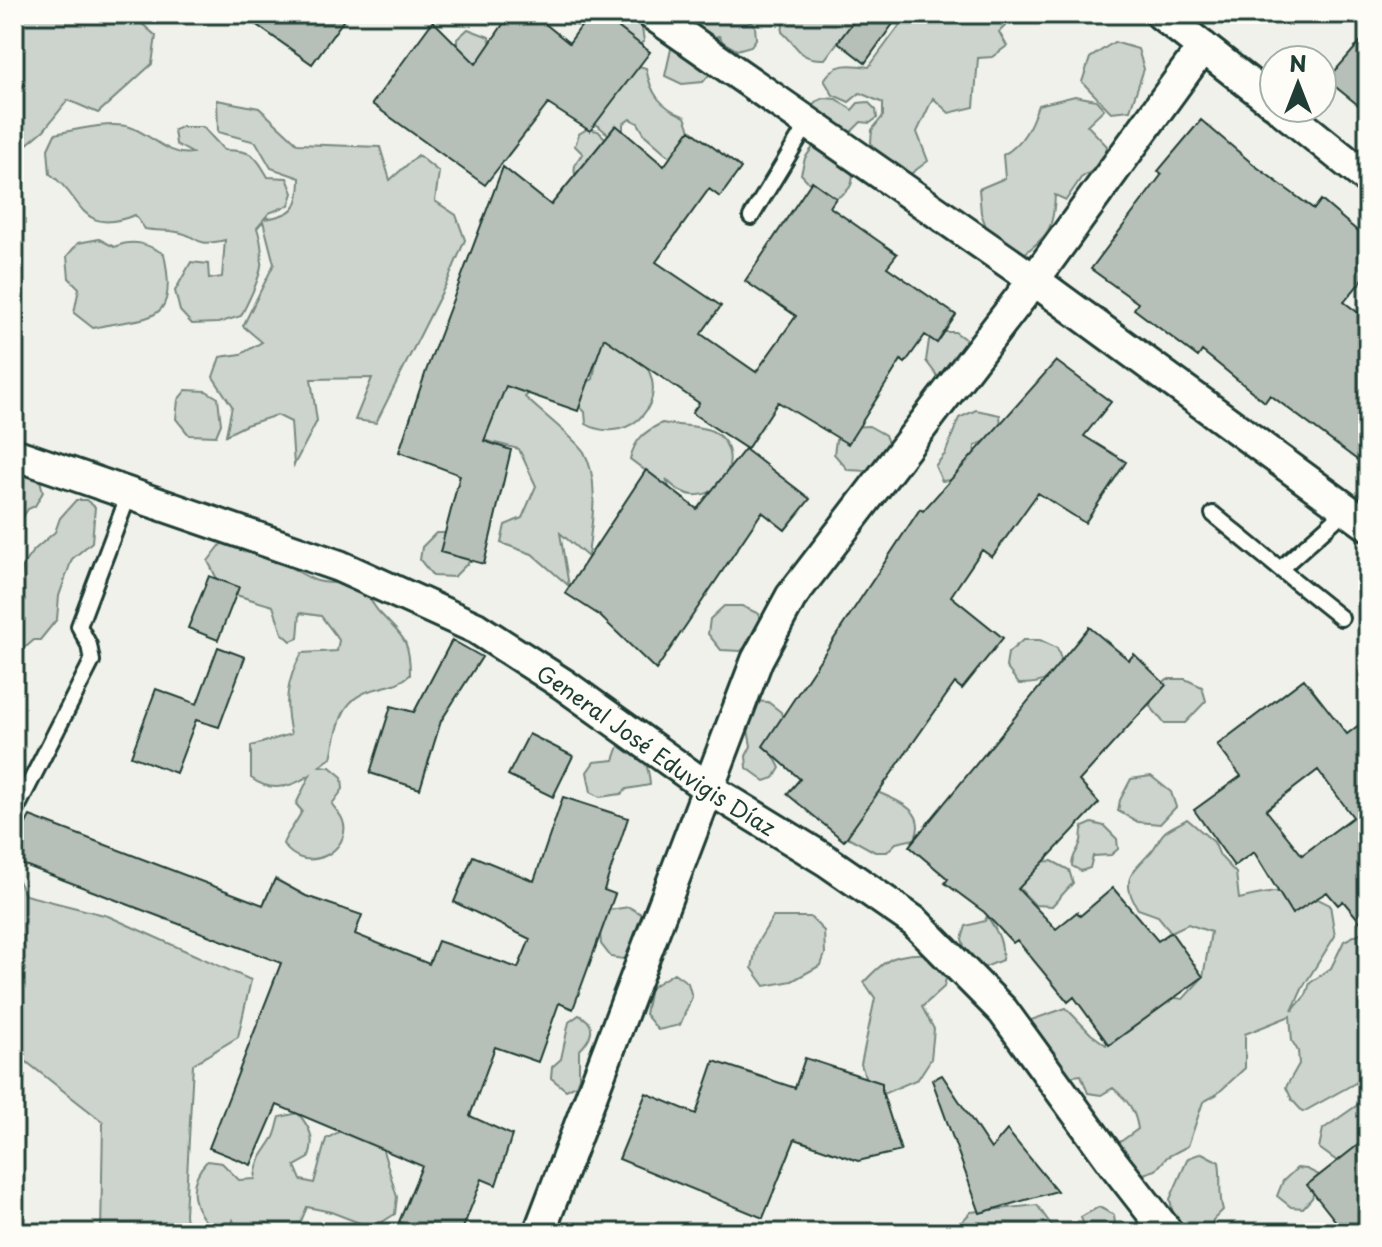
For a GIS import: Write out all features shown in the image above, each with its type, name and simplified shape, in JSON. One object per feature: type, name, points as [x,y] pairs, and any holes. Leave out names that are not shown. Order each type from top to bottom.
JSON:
[{"type":"street","points":[[652,14],[1034,280],[1357,517]]},
{"type":"street","points":[[1161,14],[1258,90]]},
{"type":"street","points":[[539,1233],[757,660],[791,597],[1034,280],[1203,47]]},
{"type":"street","points":[[1300,124],[1368,179]]},
{"type":"street","name":"General José Eduvigis Díaz","points":[[14,454],[339,566],[476,628],[563,684],[708,788],[827,861],[915,922],[1003,1011],[1168,1233]]},
{"type":"lane","points":[[751,217],[808,123]]},
{"type":"lane","points":[[19,804],[92,661],[89,645],[79,626],[129,494]]},
{"type":"lane","points":[[1213,514],[1341,618]]},
{"type":"lane","points":[[1280,569],[1357,517]]},
{"type":"shaded area","points":[[14,14],[139,14],[139,21],[156,36],[152,64],[98,113],[68,100],[44,130],[14,155]]},
{"type":"shaded area","points":[[558,14],[626,14],[641,22],[644,41],[638,46],[597,28],[574,25],[560,19]]},
{"type":"shaded area","points":[[690,14],[744,14],[755,26],[756,39],[751,46],[737,50],[719,36],[706,39],[687,25]]},
{"type":"shaded area","points":[[794,14],[859,14],[825,59],[816,59],[800,52],[782,32],[784,19]]},
{"type":"shaded area","points":[[908,14],[1015,14],[999,32],[1007,46],[992,57],[978,58],[974,107],[949,113],[933,98],[917,132],[928,161],[909,175],[878,162],[871,142],[872,130],[883,116],[883,103],[860,93],[849,102],[833,95],[824,80],[838,67],[869,67]]},
{"type":"shaded area","points":[[468,29],[489,37],[506,93],[457,52],[457,39]]},
{"type":"shaded area","points":[[1114,42],[1138,49],[1144,69],[1130,110],[1111,112],[1082,82],[1090,58]]},
{"type":"shaded area","points":[[690,47],[709,66],[709,75],[703,82],[682,84],[665,76],[671,49]]},
{"type":"shaded area","points":[[635,65],[646,68],[651,86],[663,104],[685,117],[690,130],[685,153],[670,157],[645,135],[638,123],[630,119],[623,124],[623,132],[609,135],[596,124],[596,107]]},
{"type":"shaded area","points":[[1075,96],[1096,100],[1104,109],[1087,125],[1107,146],[1104,163],[1081,178],[1066,200],[1055,195],[1047,233],[1018,259],[991,240],[981,213],[979,189],[1005,178],[1003,155],[1016,146],[1025,134],[1038,105]]},
{"type":"shaded area","points":[[824,98],[836,99],[852,110],[858,103],[868,102],[876,110],[877,118],[870,123],[861,122],[849,134],[809,115],[815,102]]},
{"type":"shaded area","points":[[217,100],[259,108],[298,144],[380,147],[390,180],[418,155],[439,172],[435,201],[456,215],[465,240],[376,423],[355,420],[372,378],[311,379],[317,421],[294,465],[291,422],[277,415],[226,435],[232,406],[213,377],[220,357],[241,354],[262,342],[243,326],[274,264],[263,221],[257,228],[262,252],[260,274],[241,316],[218,323],[192,324],[180,311],[175,291],[191,262],[208,264],[209,279],[222,277],[225,240],[207,243],[177,232],[145,229],[135,215],[116,221],[92,218],[50,174],[48,149],[55,134],[122,125],[138,130],[176,152],[192,153],[176,144],[174,130],[203,127],[224,150],[251,155],[268,177],[287,178],[293,193],[289,205],[269,213],[264,219],[288,212],[296,203],[300,178],[271,168],[256,142],[218,132]]},
{"type":"shaded area","points":[[587,129],[598,131],[606,139],[581,190],[574,171],[576,162],[583,154],[575,146],[579,134]]},
{"type":"shaded area","points":[[836,142],[850,164],[853,179],[845,192],[836,198],[815,189],[801,174],[805,158],[813,147]]},
{"type":"shaded area","points":[[99,239],[114,247],[140,243],[164,254],[168,278],[163,307],[143,319],[93,328],[74,313],[79,288],[69,278],[67,256],[78,243]]},
{"type":"shaded area","points":[[611,326],[641,358],[653,384],[647,410],[627,427],[614,430],[586,424],[585,412],[574,401],[575,389],[593,379],[599,344]]},
{"type":"shaded area","points":[[937,332],[955,332],[969,342],[942,382],[926,361],[929,340]]},
{"type":"shaded area","points":[[476,379],[533,389],[525,397],[584,452],[594,490],[591,531],[588,557],[560,533],[569,586],[532,554],[501,543],[505,525],[522,518],[536,486],[519,449],[471,437]]},
{"type":"shaded area","points":[[186,390],[206,391],[218,398],[221,424],[216,436],[189,435],[176,419],[178,400]]},
{"type":"shaded area","points":[[976,410],[1000,415],[1001,428],[992,438],[975,446],[973,467],[951,480],[942,481],[935,466],[945,454],[959,418]]},
{"type":"shaded area","points":[[662,423],[707,429],[724,442],[729,455],[728,469],[722,482],[711,491],[698,495],[682,492],[666,479],[670,489],[630,459],[641,437]]},
{"type":"shaded area","points":[[869,426],[885,435],[890,448],[868,471],[848,470],[834,454],[836,440],[850,427]]},
{"type":"shaded area","points":[[14,469],[39,476],[43,492],[15,529]]},
{"type":"shaded area","points":[[76,500],[86,500],[95,507],[92,542],[72,559],[59,596],[57,619],[40,640],[34,640],[27,646],[14,646],[14,611],[19,606],[22,566],[33,551],[55,532],[60,518]]},
{"type":"shaded area","points":[[436,533],[455,533],[476,555],[454,577],[433,576],[420,560],[422,547]]},
{"type":"shaded area","points":[[222,543],[259,551],[324,583],[360,588],[406,645],[410,675],[398,683],[364,693],[347,706],[331,758],[320,766],[330,767],[342,777],[343,789],[332,804],[342,819],[344,831],[341,841],[325,856],[303,859],[283,844],[302,811],[296,804],[310,775],[281,787],[258,783],[251,778],[251,746],[291,734],[288,692],[302,653],[337,651],[339,640],[321,616],[300,613],[298,638],[291,641],[282,633],[273,606],[236,595],[217,579],[208,561]]},
{"type":"shaded area","points":[[724,606],[742,606],[759,614],[763,628],[741,651],[721,650],[708,634],[710,619]]},
{"type":"shaded area","points":[[1023,640],[1040,640],[1057,648],[1062,662],[1044,680],[1019,684],[1006,667],[1008,653]]},
{"type":"shaded area","points":[[1167,679],[1185,679],[1202,687],[1206,701],[1185,723],[1164,723],[1150,706],[1153,692]]},
{"type":"shaded area","points":[[751,701],[768,702],[781,712],[785,728],[773,754],[780,768],[774,778],[765,781],[747,768],[746,756],[751,746],[745,713]]},
{"type":"shaded area","points":[[628,743],[645,761],[650,785],[600,797],[591,792],[587,772],[594,762],[614,760],[619,746]]},
{"type":"shaded area","points":[[1151,776],[1171,792],[1176,807],[1160,824],[1138,822],[1118,811],[1131,779]]},
{"type":"shaded area","points":[[864,786],[912,811],[917,818],[915,839],[896,843],[887,852],[875,852],[846,836]]},
{"type":"shaded area","points":[[1187,819],[1214,842],[1220,856],[1236,873],[1239,899],[1285,892],[1307,895],[1330,905],[1335,936],[1292,1011],[1306,995],[1310,983],[1331,968],[1344,941],[1362,932],[1368,938],[1368,1076],[1303,1112],[1286,1087],[1299,1064],[1298,1051],[1292,1041],[1290,1016],[1245,1034],[1245,1068],[1216,1095],[1203,1102],[1188,1146],[1167,1157],[1156,1170],[1134,1177],[1116,1145],[1138,1129],[1127,1101],[1113,1088],[1101,1095],[1088,1093],[1081,1075],[1057,1078],[1020,1043],[1031,1020],[1066,1008],[1106,1045],[1115,1023],[1153,995],[1183,999],[1203,977],[1211,932],[1188,924],[1171,932],[1158,916],[1138,909],[1129,885],[1136,868],[1164,833]]},
{"type":"shaded area","points":[[1092,823],[1104,826],[1117,839],[1118,849],[1111,855],[1093,856],[1090,868],[1081,871],[1072,866],[1073,859],[1081,842],[1083,827]]},
{"type":"shaded area","points":[[1052,861],[1069,870],[1073,883],[1052,906],[1035,905],[1018,887],[1034,862]]},
{"type":"shaded area","points":[[14,873],[25,895],[108,916],[251,980],[238,1037],[193,1064],[185,1214],[187,1233],[101,1233],[103,1122],[14,1052]]},
{"type":"shaded area","points":[[629,907],[643,915],[646,931],[636,953],[623,959],[611,957],[601,944],[599,922],[609,910]]},
{"type":"shaded area","points":[[987,916],[999,937],[1002,960],[983,968],[968,960],[962,939],[966,926],[985,921]]},
{"type":"shaded area","points":[[773,917],[810,917],[824,931],[825,954],[821,965],[792,981],[765,986],[752,968],[757,943]]},
{"type":"shaded area","points":[[933,953],[949,965],[944,987],[922,1007],[934,1029],[931,1059],[918,1079],[883,1094],[868,1086],[861,1064],[875,998],[864,982],[880,966],[894,958]]},
{"type":"shaded area","points":[[674,973],[688,983],[692,997],[680,1025],[658,1030],[645,1014],[650,988]]},
{"type":"shaded area","points":[[579,1015],[589,1023],[591,1032],[579,1051],[576,1085],[566,1090],[551,1078],[552,1067],[561,1059],[569,1022]]},
{"type":"shaded area","points":[[1368,1090],[1368,1141],[1337,1161],[1319,1148],[1323,1129],[1356,1106]]},
{"type":"shaded area","points":[[298,1113],[312,1139],[309,1158],[295,1166],[301,1180],[314,1183],[326,1139],[344,1129],[381,1144],[397,1197],[395,1214],[379,1224],[362,1224],[307,1207],[296,1233],[238,1233],[233,1220],[228,1233],[215,1232],[201,1215],[194,1197],[200,1170],[207,1161],[222,1163],[239,1180],[255,1179],[259,1161],[274,1137],[280,1117]]},
{"type":"shaded area","points":[[1202,1153],[1219,1162],[1223,1210],[1213,1220],[1210,1233],[1177,1233],[1170,1199],[1188,1158]]},
{"type":"shaded area","points":[[1297,1168],[1319,1175],[1312,1198],[1303,1208],[1291,1207],[1277,1196],[1283,1181]]},
{"type":"shaded area","points":[[1037,1205],[1057,1233],[933,1233],[934,1229],[954,1230],[971,1212]]},
{"type":"shaded area","points":[[1099,1207],[1114,1215],[1116,1233],[1086,1233],[1081,1217]]},
{"type":"building","points":[[241,14],[348,14],[312,64]]},
{"type":"building","points":[[510,14],[533,14],[569,43],[590,14],[601,14],[650,52],[590,131],[548,104],[485,185],[372,104],[433,21],[476,64]]},
{"type":"building","points":[[859,14],[900,14],[865,63],[838,42]]},
{"type":"building","points":[[1368,33],[1368,113],[1338,89],[1338,67]]},
{"type":"building","points":[[1201,120],[1254,165],[1314,209],[1321,200],[1368,240],[1368,273],[1344,302],[1368,320],[1368,468],[1270,395],[1265,402],[1202,351],[1198,357],[1134,309],[1138,303],[1091,269],[1162,174],[1158,171]]},
{"type":"building","points":[[616,125],[664,166],[690,130],[741,168],[720,197],[709,189],[656,262],[721,306],[701,334],[756,372],[796,316],[745,281],[812,181],[836,198],[830,207],[897,254],[887,267],[956,315],[937,343],[925,335],[905,363],[901,360],[848,444],[778,402],[747,449],[692,413],[699,403],[604,338],[578,411],[506,386],[484,441],[511,450],[484,564],[440,552],[460,475],[399,452],[426,371],[503,167],[551,205]]},
{"type":"building","points":[[1056,361],[1111,402],[1084,436],[1126,462],[1085,523],[1038,493],[992,557],[982,550],[951,596],[1003,638],[962,689],[955,683],[844,841],[787,794],[800,779],[763,746],[920,509],[923,511]]},
{"type":"building","points":[[745,449],[810,499],[785,530],[762,512],[656,670],[599,615],[565,593],[646,470],[697,509]]},
{"type":"building","points":[[209,576],[239,587],[218,640],[188,628]]},
{"type":"building","points":[[1089,627],[1129,660],[1134,654],[1166,685],[1079,781],[1099,803],[1018,889],[1056,929],[1077,912],[1080,916],[1113,888],[1158,941],[1171,932],[1203,977],[1109,1045],[1074,997],[1068,1002],[1017,940],[1013,943],[984,912],[945,883],[948,879],[909,846]]},
{"type":"building","points":[[452,640],[482,657],[441,721],[420,789],[370,773],[391,706],[414,712]]},
{"type":"building","points":[[218,647],[245,657],[219,727],[196,720],[176,773],[131,756],[156,689],[197,704]]},
{"type":"building","points":[[1304,679],[1347,734],[1368,718],[1368,931],[1343,901],[1338,905],[1327,892],[1292,914],[1254,852],[1234,866],[1194,810],[1241,776],[1217,745]],"holes":[[[1318,770],[1353,817],[1302,855],[1266,810]]]},
{"type":"building","points":[[529,734],[573,756],[553,797],[508,775]]},
{"type":"building","points":[[563,797],[628,818],[604,890],[615,894],[573,1009],[559,1003],[538,1062],[495,1047],[470,1116],[512,1135],[496,1185],[482,1179],[461,1233],[427,1233],[399,1222],[422,1166],[277,1105],[251,1165],[209,1148],[281,963],[14,861],[14,846],[30,816],[263,905],[275,879],[306,896],[362,915],[355,934],[429,964],[438,941],[518,968],[530,939],[454,902],[473,856],[534,881]]},
{"type":"building","points":[[805,1058],[882,1083],[901,1151],[858,1161],[795,1139],[763,1218],[619,1159],[646,1093],[696,1114],[714,1061],[795,1088]]},
{"type":"building","points":[[942,1075],[991,1149],[1007,1130],[1057,1191],[980,1213],[932,1080]]},
{"type":"building","points":[[1368,1137],[1368,1233],[1345,1233],[1307,1185]]}]
